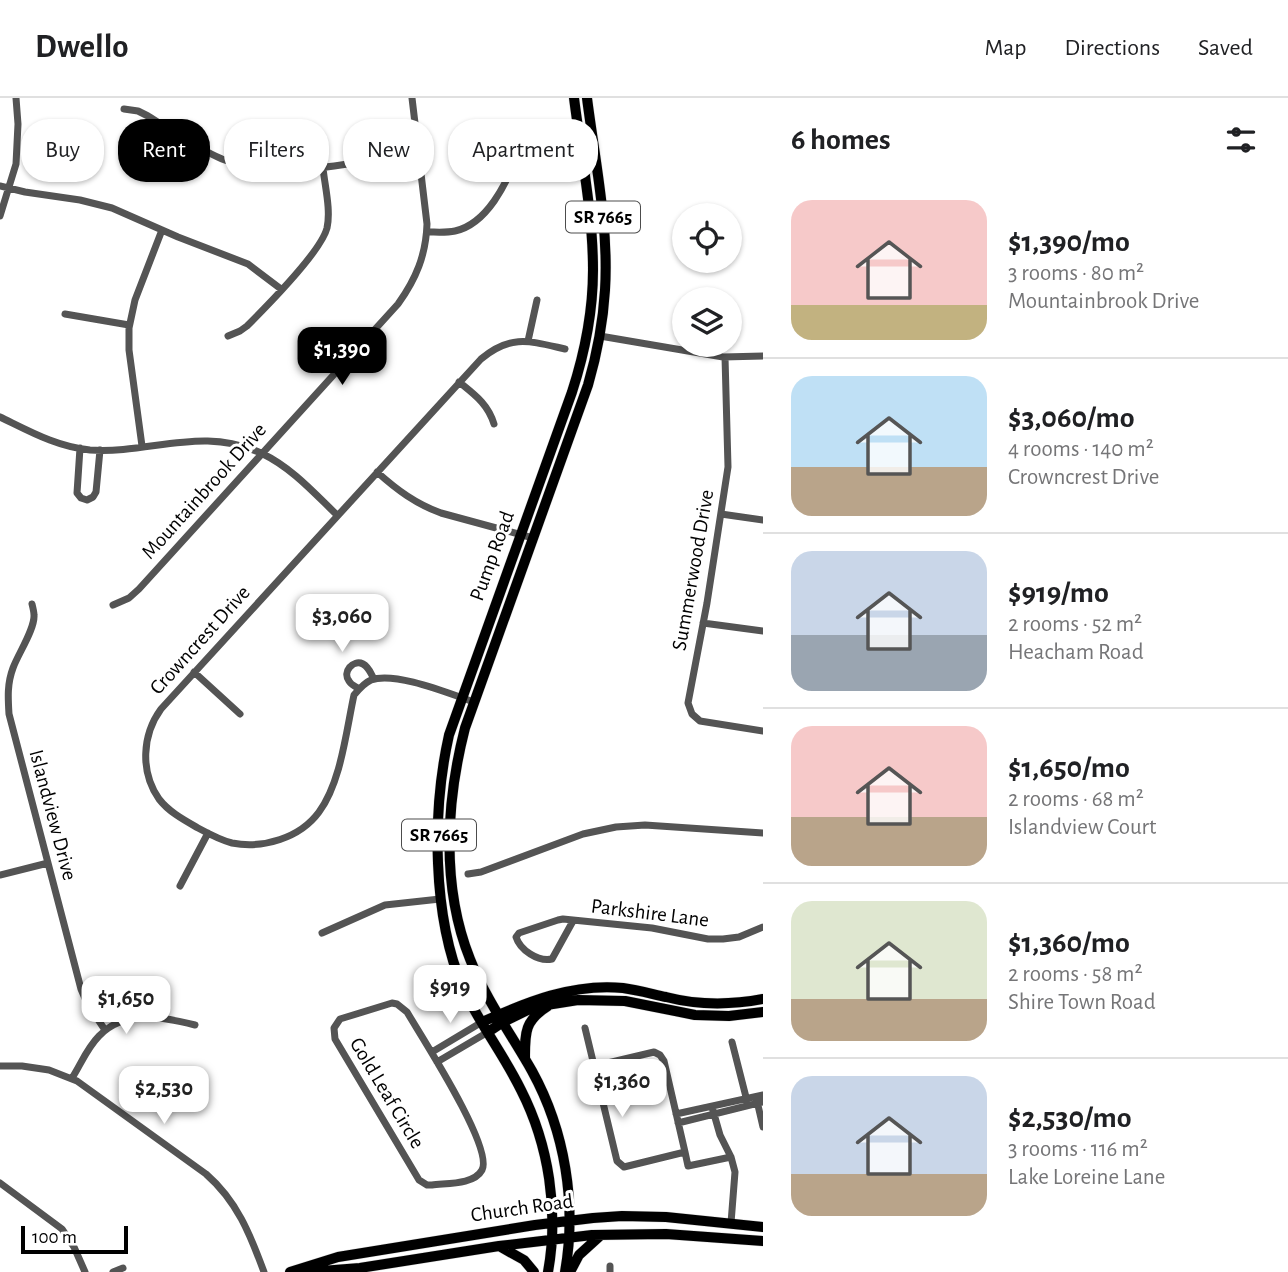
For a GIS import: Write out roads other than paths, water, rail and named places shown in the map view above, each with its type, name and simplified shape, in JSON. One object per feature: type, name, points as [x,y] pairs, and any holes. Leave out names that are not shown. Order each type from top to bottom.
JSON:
[{"type":"main road","name":"Pump Road","points":[[548,1272],[552,1223],[550,1186],[543,1149],[522,1091],[464,989],[458,973],[440,898],[439,837],[442,769],[450,735],[576,380],[587,334],[591,310],[593,251],[574,98]]},
{"type":"main road","name":"Pump Road","points":[[568,1272],[568,1187],[560,1144],[545,1099],[525,1059],[482,987],[464,944],[455,907],[451,826],[454,778],[465,728],[588,385],[600,336],[606,287],[606,251],[587,98]]},
{"type":"main road","points":[[488,1032],[520,1004],[546,996],[596,988],[623,988],[704,1003],[763,999]]},
{"type":"main road","points":[[482,1022],[541,1005],[578,1000],[611,1000],[695,1015],[729,1016],[763,1012]]},
{"type":"main road","points":[[525,1059],[528,1026],[535,1015],[550,1005]]},
{"type":"main road","name":"Church Road","points":[[290,1272],[338,1257],[569,1221],[633,1216],[683,1218],[763,1227]]},
{"type":"main road","name":"Church Road","points":[[309,1272],[360,1268],[499,1246],[601,1235],[666,1234],[763,1241]]},
{"type":"main road","points":[[568,1272],[582,1252],[601,1235]]},
{"type":"main road","points":[[499,1246],[524,1260],[534,1272]]},
{"type":"street","points":[[0,216],[16,164],[16,98]]},
{"type":"street","name":"Mountainbrook Drive","points":[[412,98],[414,119]]},
{"type":"street","points":[[124,109],[138,111],[224,159]]},
{"type":"street","points":[[228,335],[247,326],[319,246],[327,230],[325,182]]},
{"type":"street","name":"Mountainbrook Drive","points":[[113,605],[129,598],[139,589],[398,304],[417,275],[422,261],[426,216],[422,182]]},
{"type":"street","points":[[426,232],[456,231],[473,223],[484,213],[507,182]]},
{"type":"street","points":[[0,186],[112,208],[248,264],[281,289]]},
{"type":"street","points":[[142,446],[129,350],[129,325],[135,300],[162,230]]},
{"type":"street","points":[[528,341],[537,300]]},
{"type":"street","points":[[65,314],[129,325]]},
{"type":"street","points":[[600,336],[672,348]]},
{"type":"street","name":"Crowncrest Drive","points":[[474,702],[409,682],[374,679],[365,666],[358,663],[352,665],[347,671],[347,678],[359,689],[354,695],[333,788],[313,819],[280,840],[260,844],[231,842],[208,834],[176,815],[160,800],[149,780],[146,742],[151,725],[161,709],[481,359],[495,349],[528,341],[565,349]]},
{"type":"street","points":[[742,357],[763,356]]},
{"type":"street","name":"Summerwood Drive","points":[[725,357],[728,460],[688,703],[692,714],[704,722],[763,731]]},
{"type":"street","points":[[460,382],[486,407],[494,424]]},
{"type":"street","points":[[0,417],[43,437],[80,448],[100,450],[213,440],[231,443],[262,454],[287,470],[337,515]]},
{"type":"street","points":[[80,448],[77,493],[87,500],[93,498],[96,492],[100,450]]},
{"type":"street","points":[[377,472],[402,494],[428,508],[533,538]]},
{"type":"street","points":[[721,514],[763,520]]},
{"type":"street","name":"Islandview Drive","points":[[32,604],[35,616],[12,670],[8,692],[11,723],[81,989],[105,1030]]},
{"type":"street","points":[[703,623],[763,631]]},
{"type":"street","points":[[194,673],[240,714]]},
{"type":"street","points":[[359,689],[374,679]]},
{"type":"street","points":[[468,874],[481,872],[583,834],[616,827],[658,826],[763,833]]},
{"type":"street","points":[[180,886],[208,834]]},
{"type":"street","points":[[0,875],[48,863]]},
{"type":"street","points":[[322,933],[385,905],[440,898]]},
{"type":"street","name":"Parkshire Lane","points":[[573,921],[552,959],[544,961],[536,958],[516,939],[519,933],[558,920],[573,921],[652,929],[708,939],[739,937],[763,927]]},
{"type":"street","name":"Gold Leaf Circle","points":[[386,1004],[397,1004],[407,1012],[437,1062],[470,1122],[484,1164],[480,1173],[472,1179],[427,1185],[415,1174],[335,1039],[334,1028],[340,1019],[346,1016],[386,1004]]},
{"type":"street","points":[[72,1078],[96,1039],[105,1030],[119,1023],[141,1017],[160,1017],[195,1026]]},
{"type":"street","points":[[432,1052],[482,1022]]},
{"type":"street","points":[[585,1028],[617,1161],[624,1167],[685,1152]]},
{"type":"street","points":[[437,1062],[488,1032]]},
{"type":"street","points":[[732,1042],[747,1102]]},
{"type":"street","points":[[595,1066],[654,1052],[660,1055],[664,1061],[688,1166],[731,1157]]},
{"type":"street","points":[[0,1066],[36,1067],[72,1078],[206,1174],[222,1189],[240,1215],[264,1272]]},
{"type":"street","points":[[677,1119],[760,1099],[763,1126]]},
{"type":"street","points":[[713,1110],[735,1172],[731,1223]]},
{"type":"street","points":[[0,1184],[62,1229],[85,1272]]},
{"type":"street","points":[[113,1272],[123,1268]]}]
